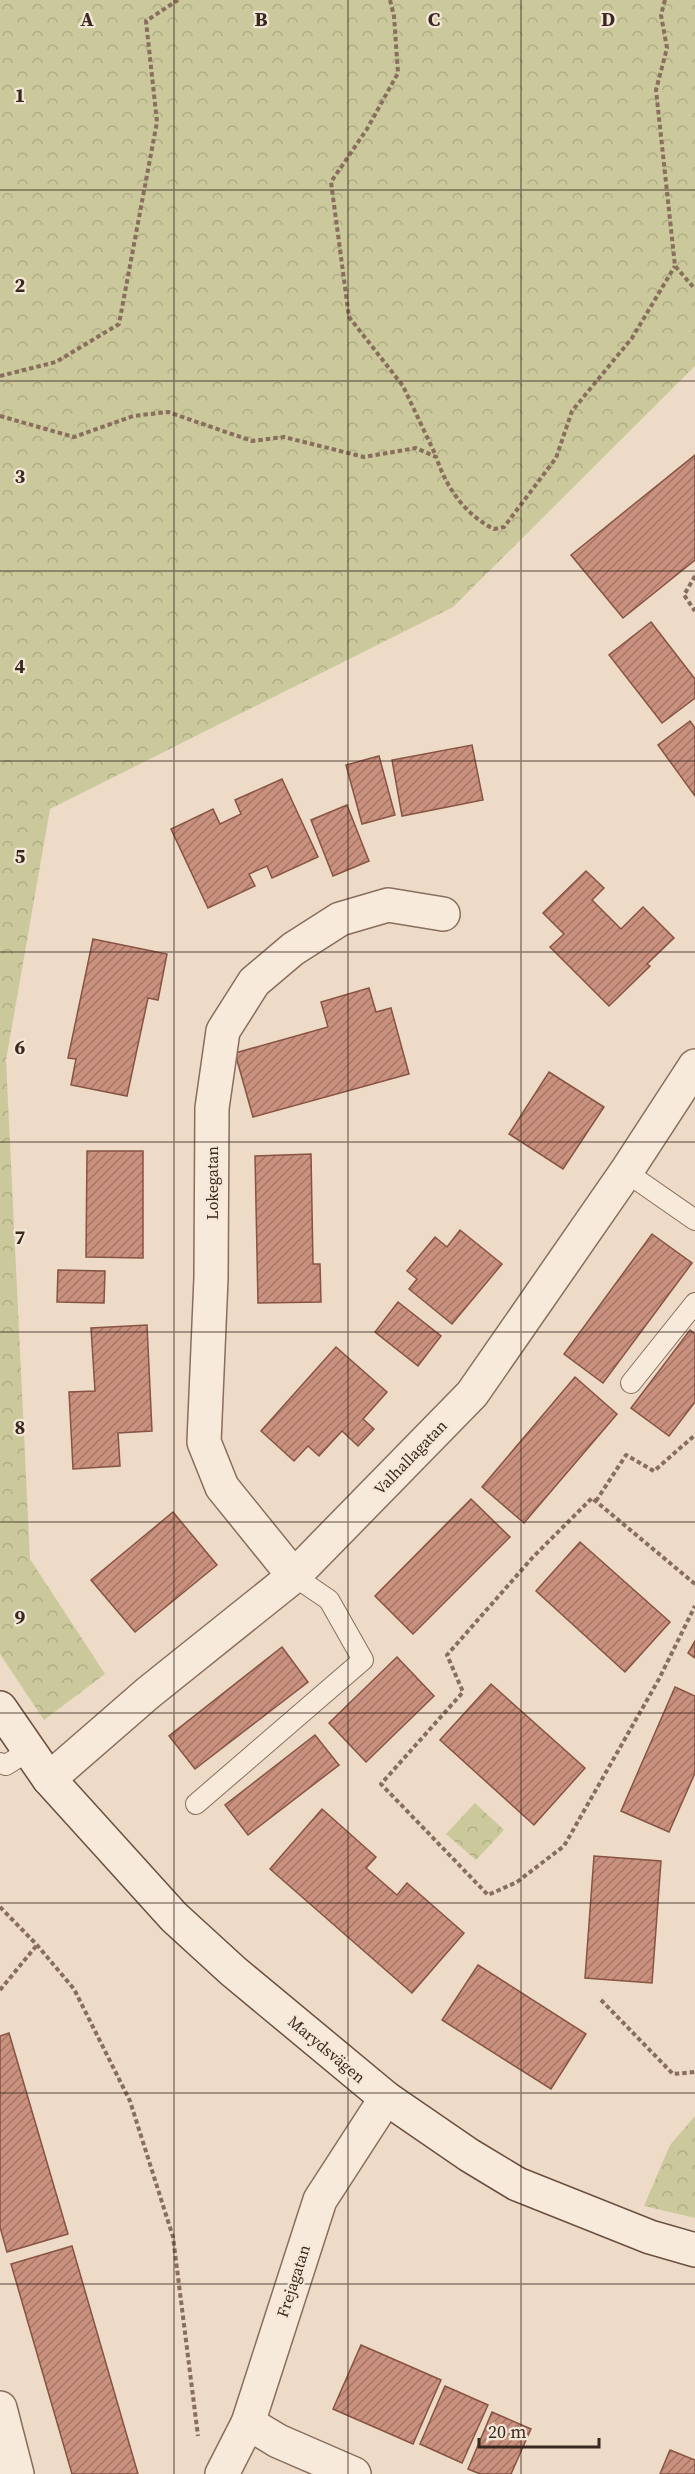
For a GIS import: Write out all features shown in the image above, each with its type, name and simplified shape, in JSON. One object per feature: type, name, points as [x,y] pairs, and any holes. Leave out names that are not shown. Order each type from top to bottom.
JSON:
[{"type":"street","name":"Lokegatan","points":[[294,1576],[222,1487],[204,1442],[212,1278],[212,1108],[223,1031],[254,982],[293,949],[340,919],[388,905],[443,914]]},
{"type":"street","name":"Valhallagatan","points":[[49,1779],[148,1693],[294,1576],[472,1394],[626,1172],[695,1066]]},
{"type":"street","name":"Marydsvägen","points":[[0,1708],[49,1779],[174,1917],[233,1971],[386,2098],[469,2155],[518,2184],[640,2233],[695,2250]]},
{"type":"street","name":"Frejagatan","points":[[223,2474],[248,2423],[320,2200],[386,2098]]},
{"type":"street","points":[[0,2408],[17,2474]]},
{"type":"street","points":[[248,2423],[278,2441],[354,2474]]},
{"type":"lane","points":[[626,1172],[695,1220]]},
{"type":"lane","points":[[631,1383],[695,1303]]},
{"type":"lane","points":[[196,1804],[363,1660],[329,1600],[294,1576]]},
{"type":"lane","points":[[0,1763],[6,1765],[30,1750]]},
{"type":"path","points":[[0,376],[56,362],[119,324],[157,122],[146,21],[178,0]]},
{"type":"path","points":[[390,0],[394,16],[398,73],[367,129],[331,182],[349,316],[403,386],[444,479],[459,501],[480,522],[494,529],[504,526],[556,458],[572,411],[632,338],[675,266]]},
{"type":"path","points":[[665,0],[661,15],[668,48],[656,90],[675,266],[695,289]]},
{"type":"path","points":[[0,416],[74,437],[133,416],[168,412],[252,441],[284,437],[364,457],[416,448],[436,457]]},
{"type":"path","points":[[695,576],[684,595],[695,611]]},
{"type":"path","points":[[596,1501],[626,1455],[654,1471],[695,1435]]},
{"type":"path","points":[[695,1584],[592,1498],[532,1557],[447,1655],[463,1692],[381,1784],[488,1895],[517,1882],[564,1846],[659,1679],[695,1606]]},
{"type":"path","points":[[0,1908],[37,1945],[74,1989],[130,2101],[173,2237],[200,2451],[223,2474]]},
{"type":"path","points":[[0,1990],[37,1945]]},
{"type":"path","points":[[601,2000],[674,2074],[695,2072]]},
{"type":"green space","points":[[0,0],[695,0],[695,366],[453,607],[50,809],[6,1060],[30,1559],[105,1674],[44,1720],[0,1654]]},
{"type":"green space","points":[[475,1803],[504,1830],[476,1860],[446,1834]]},
{"type":"green space","points":[[695,2116],[695,2218],[644,2206],[670,2145]]},
{"type":"building","points":[[695,455],[695,560],[623,618],[571,555]]},
{"type":"building","points":[[651,622],[695,679],[695,698],[662,723],[609,655]]},
{"type":"building","points":[[690,721],[695,728],[695,796],[658,745]]},
{"type":"building","points":[[472,745],[483,800],[402,816],[392,760]]},
{"type":"building","points":[[379,756],[395,815],[362,824],[346,765]]},
{"type":"building","points":[[282,779],[318,857],[272,878],[267,866],[249,874],[255,886],[208,908],[171,829],[213,809],[220,824],[241,814],[235,800]]},
{"type":"building","points":[[347,805],[369,861],[333,876],[311,820]]},
{"type":"building","points":[[586,871],[604,888],[592,900],[621,929],[643,907],[674,938],[647,964],[650,966],[609,1006],[550,947],[564,934],[543,913]]},
{"type":"building","points":[[93,939],[167,954],[158,1000],[148,998],[127,1096],[71,1085],[76,1059],[68,1058]]},
{"type":"building","points":[[369,988],[376,1012],[391,1008],[409,1074],[253,1117],[235,1053],[328,1027],[321,1002]]},
{"type":"building","points":[[549,1072],[604,1107],[563,1169],[509,1134]]},
{"type":"building","points":[[87,1151],[143,1151],[143,1258],[86,1257]]},
{"type":"building","points":[[311,1154],[313,1264],[320,1264],[321,1302],[258,1303],[255,1156]]},
{"type":"building","points":[[460,1230],[502,1264],[452,1324],[409,1289],[417,1279],[407,1271],[435,1237],[447,1247]]},
{"type":"building","points":[[652,1234],[692,1263],[603,1383],[564,1354]]},
{"type":"building","points":[[58,1270],[105,1271],[104,1303],[57,1302]]},
{"type":"building","points":[[398,1302],[441,1336],[418,1366],[375,1332]]},
{"type":"building","points":[[147,1325],[152,1431],[118,1433],[120,1466],[73,1469],[69,1392],[95,1391],[91,1328]]},
{"type":"building","points":[[690,1330],[695,1334],[695,1402],[669,1436],[631,1408]]},
{"type":"building","points":[[336,1347],[387,1392],[363,1419],[374,1429],[358,1446],[342,1431],[319,1456],[308,1446],[294,1461],[261,1431]]},
{"type":"building","points":[[575,1377],[617,1414],[524,1523],[482,1487]]},
{"type":"building","points":[[471,1499],[510,1537],[413,1634],[375,1596]]},
{"type":"building","points":[[173,1512],[217,1565],[135,1632],[91,1580]]},
{"type":"building","points":[[580,1542],[670,1622],[625,1672],[536,1591]]},
{"type":"building","points":[[695,1641],[695,1658],[688,1653]]},
{"type":"building","points":[[282,1647],[308,1682],[195,1769],[169,1736]]},
{"type":"building","points":[[397,1657],[434,1696],[366,1762],[329,1723]]},
{"type":"building","points":[[491,1684],[585,1768],[534,1825],[440,1740]]},
{"type":"building","points":[[675,1687],[695,1696],[695,1773],[669,1832],[621,1811]]},
{"type":"building","points":[[315,1735],[339,1765],[248,1835],[225,1805]]},
{"type":"building","points":[[322,1809],[376,1857],[366,1868],[397,1895],[407,1883],[464,1933],[412,1993],[270,1869]]},
{"type":"building","points":[[594,1856],[661,1861],[652,1983],[585,1978]]},
{"type":"building","points":[[478,1965],[586,2034],[551,2089],[442,2020]]},
{"type":"building","points":[[9,2033],[68,2234],[7,2252],[0,2227],[0,2036]]},
{"type":"building","points":[[72,2246],[138,2474],[72,2474],[11,2264]]},
{"type":"building","points":[[361,2345],[441,2380],[413,2444],[333,2409]]},
{"type":"building","points":[[445,2386],[488,2405],[462,2463],[420,2444]]},
{"type":"building","points":[[492,2412],[531,2429],[511,2474],[480,2474],[468,2469]]},
{"type":"building","points":[[670,2450],[695,2460],[695,2474],[660,2474]]}]
